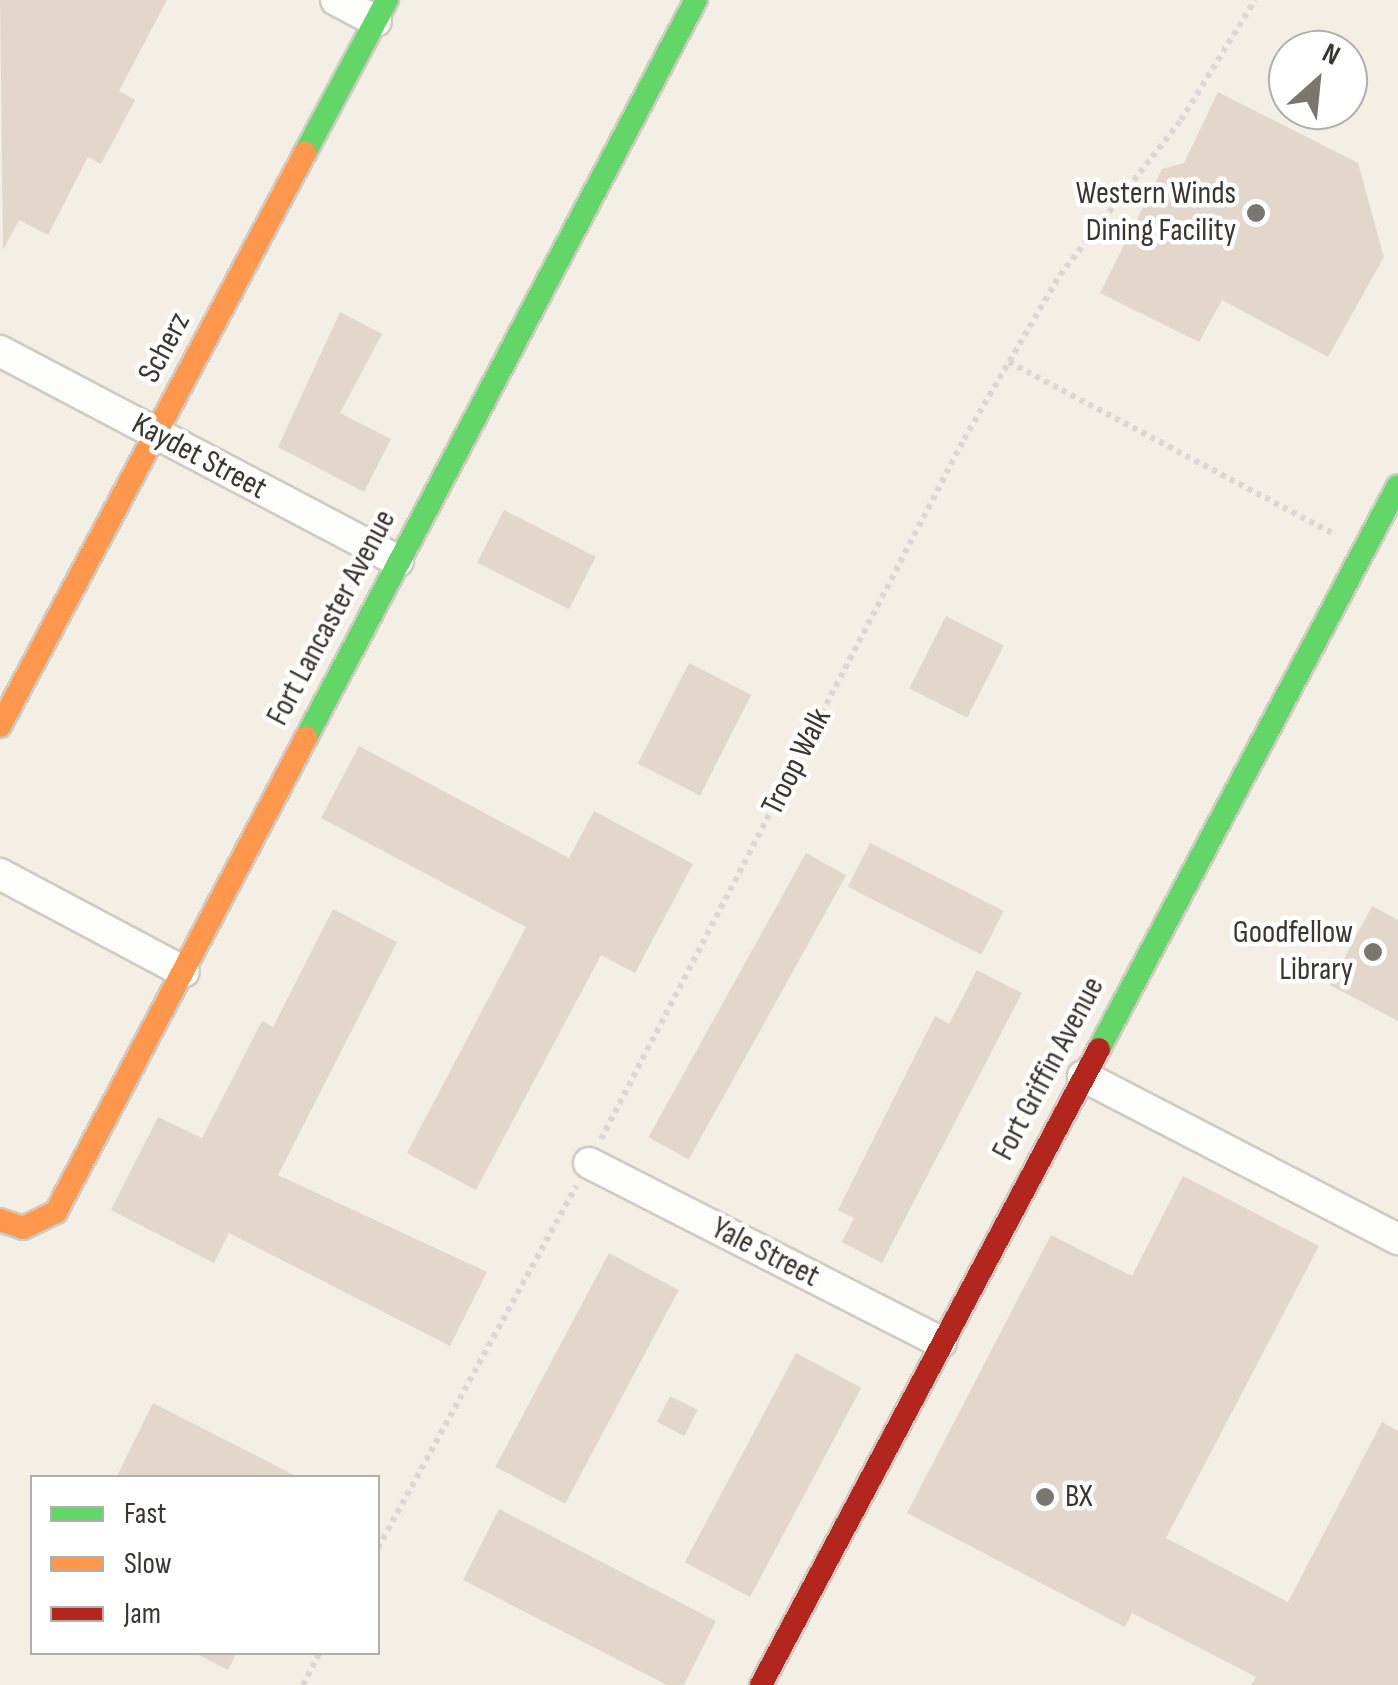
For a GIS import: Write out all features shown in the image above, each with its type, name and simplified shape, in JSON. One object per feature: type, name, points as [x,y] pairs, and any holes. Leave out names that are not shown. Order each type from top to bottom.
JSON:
[{"type":"street","points":[[336,0],[381,10]]},
{"type":"street","name":"Fort Lancaster Avenue","points":[[0,1220],[24,1228],[56,1212],[696,0]]},
{"type":"street","name":"Scherz","points":[[0,726],[381,10]]},
{"type":"street","name":"Kaydet Street","points":[[0,351],[398,562]]},
{"type":"street","name":"Fort Griffin Avenue","points":[[761,1685],[1398,486]]},
{"type":"street","points":[[0,874],[184,972]]},
{"type":"street","points":[[1082,1076],[1398,1239]]},
{"type":"street","name":"Yale Street","points":[[588,1163],[941,1342]]},
{"type":"path","name":"Troop Walk","points":[[380,1544],[588,1163],[1009,362],[1060,275],[1181,120],[1255,0]]},
{"type":"path","points":[[1009,362],[1334,534]]},
{"type":"path","points":[[302,1685],[318,1655]]},
{"type":"building","points":[[0,0],[167,0],[119,91],[135,100],[101,164],[88,157],[48,235],[19,220],[3,250]]},
{"type":"building","name":"Western Winds Dining Facility","points":[[1218,92],[1268,117],[1268,130],[1293,130],[1358,163],[1384,257],[1328,357],[1222,300],[1199,342],[1100,293],[1162,169],[1184,163]]},
{"type":"building","points":[[340,312],[382,334],[340,413],[391,439],[364,492],[278,447]]},
{"type":"building","points":[[504,510],[596,557],[569,609],[477,563]]},
{"type":"building","points":[[946,616],[1004,646],[967,718],[909,688]]},
{"type":"building","points":[[689,663],[751,695],[700,795],[638,764]]},
{"type":"building","points":[[359,746],[569,858],[594,811],[693,864],[635,973],[601,955],[476,1190],[407,1153],[526,927],[321,818]]},
{"type":"building","points":[[870,843],[1004,911],[981,955],[848,887]]},
{"type":"building","points":[[806,853],[846,875],[689,1160],[648,1137]]},
{"type":"building","name":"Goodfellow Library","points":[[1372,906],[1398,920],[1398,1021],[1330,985]]},
{"type":"building","points":[[333,909],[397,942],[278,1175],[487,1272],[450,1346],[229,1233],[214,1263],[111,1210],[158,1117],[202,1138],[262,1021],[273,1027]]},
{"type":"building","points":[[977,970],[1022,993],[882,1263],[842,1242],[854,1218],[838,1210],[935,1016],[949,1024]]},
{"type":"building","points":[[1183,1176],[1319,1246],[1166,1538],[1288,1602],[1382,1422],[1398,1431],[1398,1685],[1251,1685],[1256,1677],[1132,1613],[1125,1627],[907,1513],[1051,1235],[1132,1276]]},
{"type":"building","points":[[609,1253],[679,1290],[565,1504],[495,1467]]},
{"type":"building","points":[[796,1353],[861,1388],[750,1597],[685,1562]]},
{"type":"building","points":[[670,1396],[698,1410],[684,1436],[657,1422]]},
{"type":"building","points":[[153,1403],[294,1475],[117,1475]]},
{"type":"building","points":[[499,1509],[716,1621],[684,1685],[667,1685],[463,1580]]},
{"type":"building","points":[[199,1655],[236,1655],[228,1670]]},
{"type":"traffic: fast","points":[[305,153],[387,0]]},
{"type":"traffic: fast","points":[[306,738],[696,0]]},
{"type":"traffic: fast","points":[[1099,1049],[1398,486]]},
{"type":"traffic: slow","points":[[0,726],[305,153]]},
{"type":"traffic: slow","points":[[0,1220],[23,1228],[56,1212],[306,738]]},
{"type":"traffic: jam","points":[[761,1685],[1099,1049]]},
{"type":"place","name":"Western Winds Dining Facility","points":[[1256,213]]},
{"type":"place","name":"Goodfellow Library","points":[[1373,952]]},
{"type":"place","name":"BX","points":[[1045,1497]]}]
